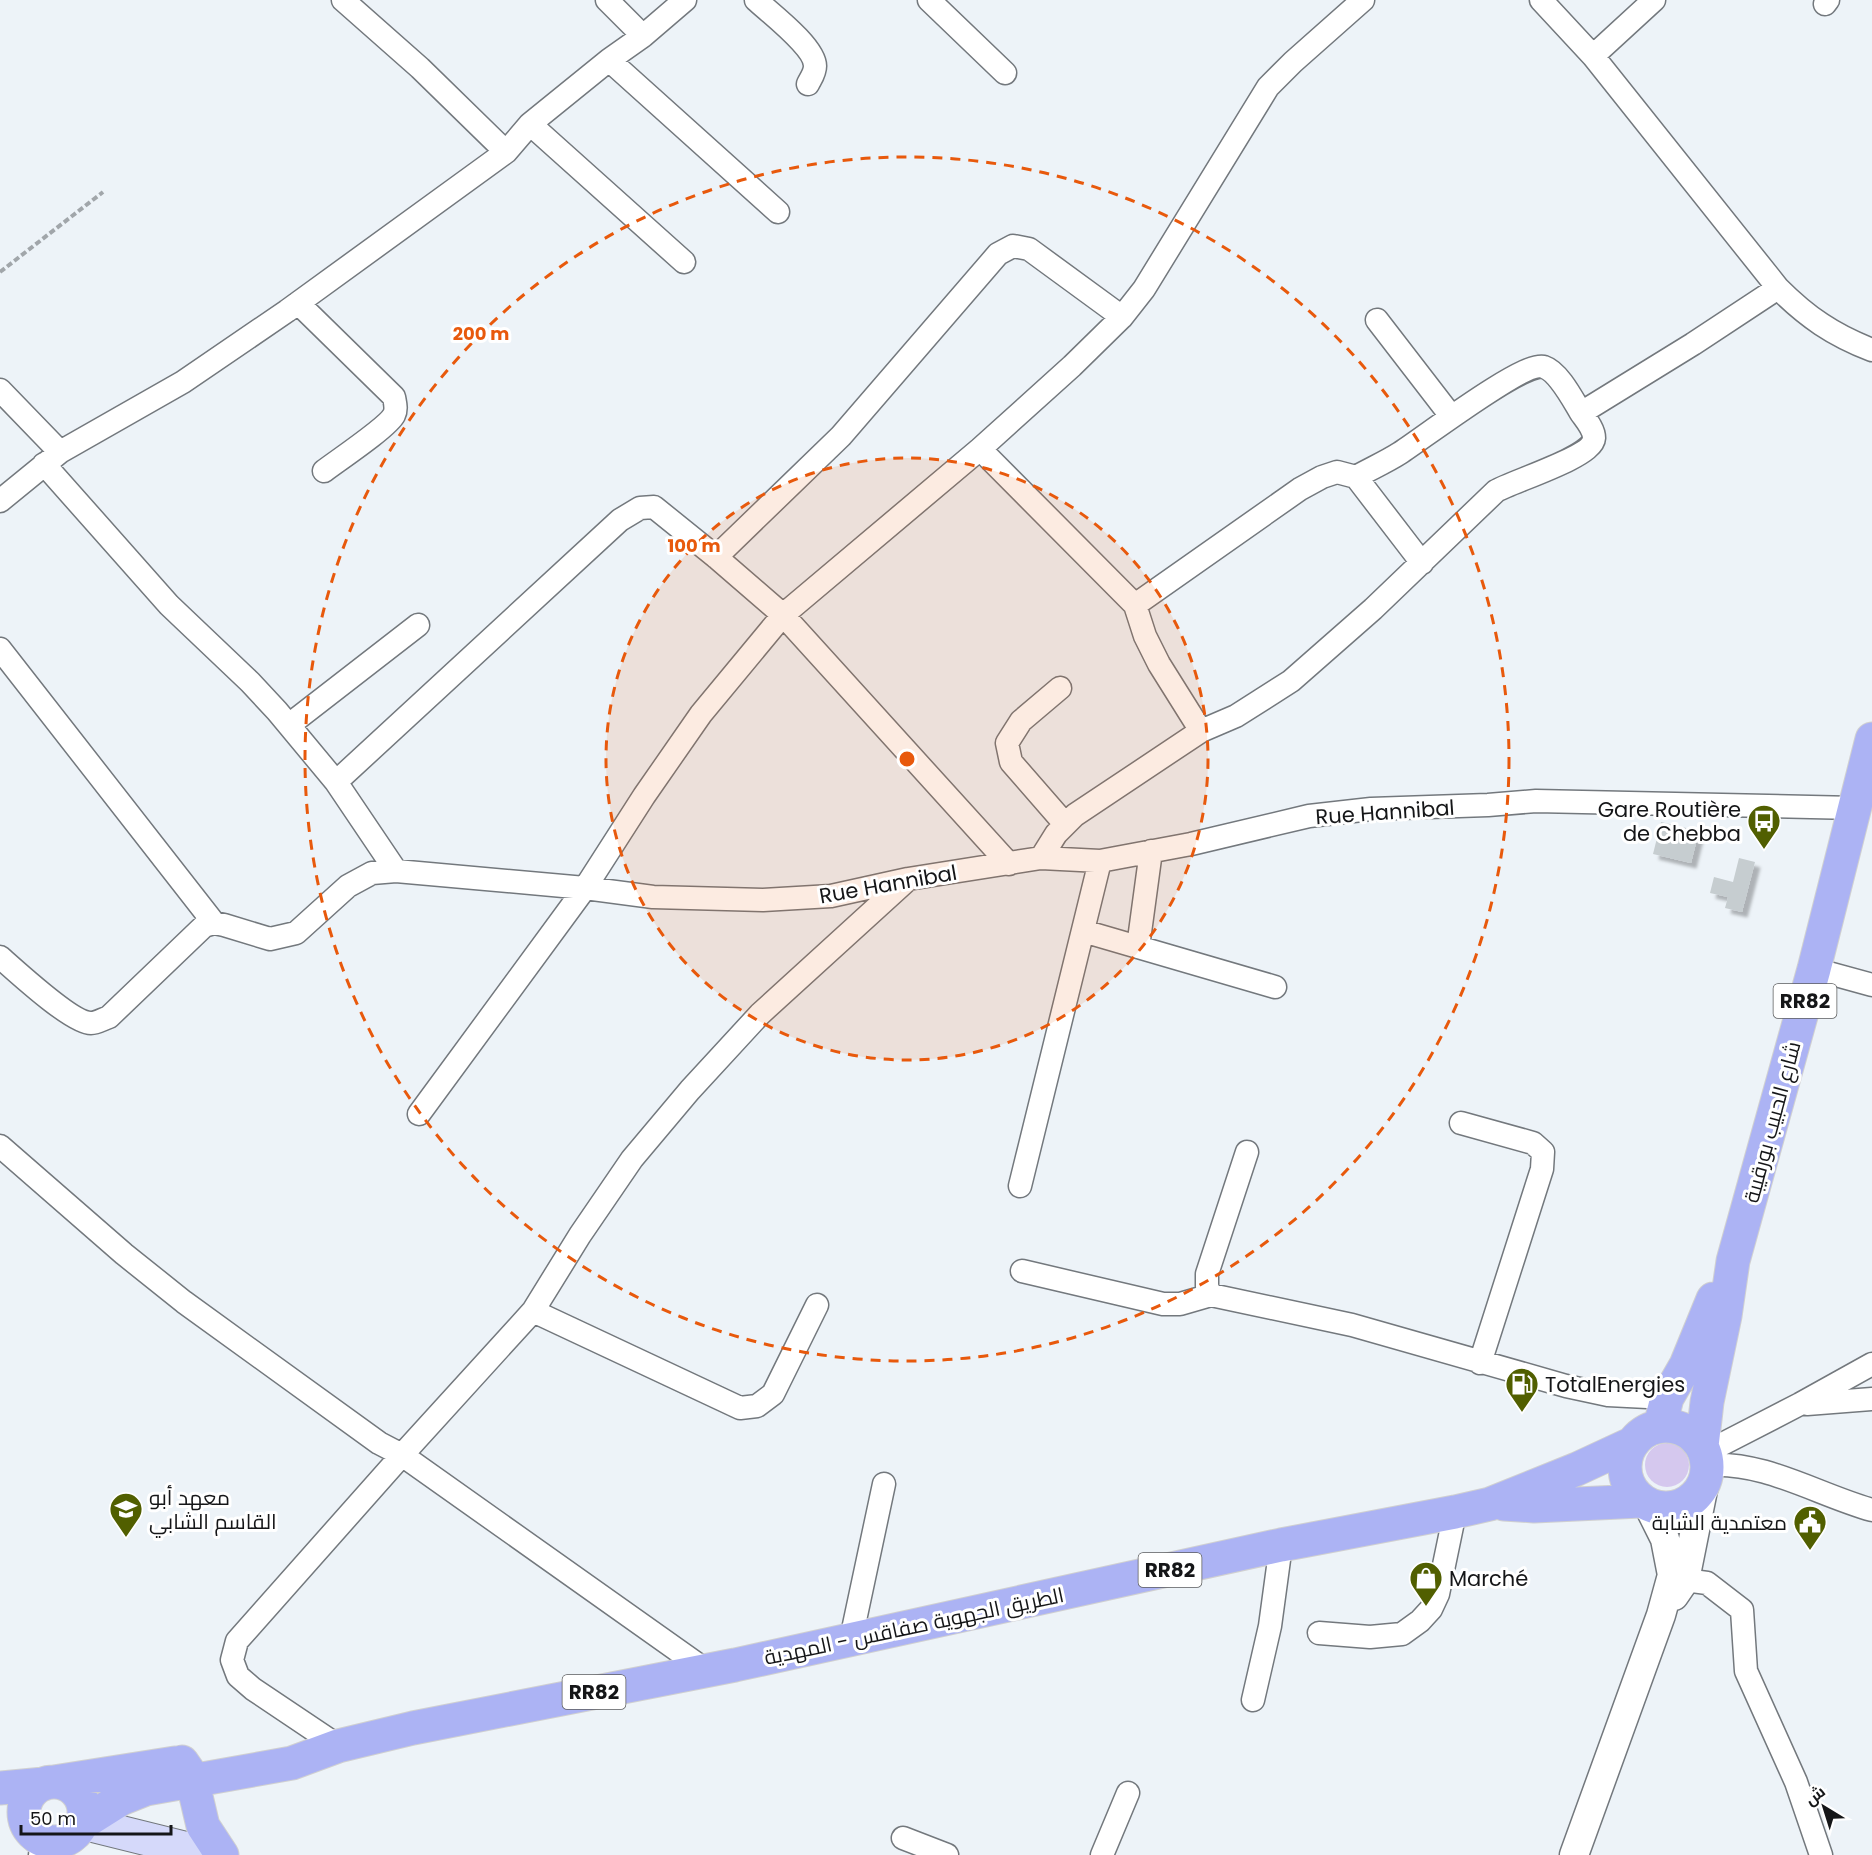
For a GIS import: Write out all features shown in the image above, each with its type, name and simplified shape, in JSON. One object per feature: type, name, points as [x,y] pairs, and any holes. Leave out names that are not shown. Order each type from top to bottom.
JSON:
[{"type":"main road","name":"شارع الحبيب بورقيبة","points":[[1705,1462],[1707,1402],[1725,1316],[1733,1261],[1861,799],[1872,739]]},
{"type":"main road","name":"شارع الحبيب بورقيبة","points":[[1653,1422],[1686,1365],[1712,1301],[1733,1261]]},
{"type":"main road","points":[[1653,1422],[1691,1434],[1705,1462]]},
{"type":"main road","name":"RR82","points":[[1653,1422],[1625,1462],[1628,1484],[1645,1503],[1664,1509],[1680,1506],[1694,1498],[1705,1462]]},
{"type":"main road","name":"الطريق الجهوية صفاقس - المهدية","points":[[0,1788],[292,1763],[338,1746],[413,1728],[735,1665],[1281,1545],[1455,1512],[1490,1504],[1577,1469],[1653,1422]]},
{"type":"main road","name":"الطريق الجهوية صفاقس - المهدية","points":[[1490,1504],[1534,1506],[1645,1503]]},
{"type":"main road","points":[[187,1771],[203,1826],[222,1855]]},
{"type":"main road","name":"الطريق الجهوية صفاقس - المهدية","points":[[56,1839],[121,1799],[187,1771]]},
{"type":"main road","points":[[56,1839],[85,1813],[80,1794],[64,1783],[49,1783],[35,1788],[28,1796],[24,1815],[31,1832],[56,1839],[212,1855]]},
{"type":"main road","points":[[0,1826],[140,1855]]},
{"type":"street","points":[[343,0],[420,68],[506,152]]},
{"type":"street","points":[[607,0],[643,36]]},
{"type":"street","points":[[0,501],[52,458],[183,382],[298,303],[506,152],[530,124],[686,0]]},
{"type":"street","points":[[756,0],[810,53],[816,64],[808,84]]},
{"type":"street","points":[[928,0],[1005,73]]},
{"type":"street","points":[[419,1114],[585,888],[644,796],[701,714],[783,615],[980,449],[1072,366],[1122,317],[1144,289],[1268,87],[1364,0]]},
{"type":"street","points":[[1541,0],[1593,56],[1778,288],[1800,310],[1825,328],[1872,350]]},
{"type":"street","points":[[1593,56],[1654,0]]},
{"type":"street","points":[[609,60],[778,212]]},
{"type":"street","points":[[530,124],[684,262]]},
{"type":"street","points":[[716,557],[841,436],[998,254],[1012,246],[1029,249],[1122,317]]},
{"type":"street","points":[[1581,413],[1778,288]]},
{"type":"street","points":[[298,303],[394,397],[396,407],[394,417],[324,471]]},
{"type":"street","points":[[1377,320],[1451,416]]},
{"type":"street","points":[[1041,858],[1065,824],[1075,815],[1201,731],[1236,716],[1291,681],[1330,649],[1496,491],[1509,483],[1578,455],[1592,445],[1594,437],[1590,426],[1555,374],[1538,366],[1520,374],[1451,416],[1399,454],[1356,477]]},
{"type":"street","points":[[0,390],[169,605],[250,682],[336,782],[396,871]]},
{"type":"street","points":[[980,449],[1135,605],[1145,636],[1159,664],[1201,731]]},
{"type":"street","points":[[1135,605],[1300,489],[1337,472],[1356,477],[1422,563]]},
{"type":"street","points":[[336,782],[620,520],[640,508],[654,507],[783,615],[1009,864]]},
{"type":"street","points":[[289,725],[418,625]]},
{"type":"street","points":[[0,649],[214,923],[204,926],[109,1017],[99,1022],[89,1023],[80,1020],[42,993],[0,957]]},
{"type":"street","points":[[1060,688],[1021,720],[1007,744],[1011,762],[1065,824]]},
{"type":"street","name":"Rue Hannibal","points":[[214,923],[270,939],[296,933],[348,886],[372,873],[396,871],[585,888],[653,897],[763,900],[831,896],[908,879],[1041,858],[1100,861],[1309,816],[1371,809],[1536,801],[1861,799]]},
{"type":"street","points":[[1138,947],[1150,851]]},
{"type":"street","points":[[1020,1186],[1100,861]]},
{"type":"street","points":[[338,1746],[253,1689],[238,1676],[232,1660],[237,1641],[533,1311],[580,1235],[632,1159],[690,1090],[760,1014],[908,879]]},
{"type":"street","points":[[1083,931],[1275,987]]},
{"type":"street","points":[[1814,969],[1872,985]]},
{"type":"street","points":[[1461,1123],[1533,1143],[1543,1152],[1542,1170],[1480,1363]]},
{"type":"street","points":[[0,1146],[124,1254],[184,1302],[379,1443],[402,1455],[704,1670]]},
{"type":"street","points":[[1210,1295],[1207,1287],[1207,1274],[1247,1152]]},
{"type":"street","points":[[1022,1270],[1163,1304],[1180,1304],[1210,1295],[1352,1325],[1480,1363],[1608,1395],[1653,1422]]},
{"type":"street","points":[[533,1311],[740,1408],[757,1406],[772,1394],[817,1305]]},
{"type":"street","points":[[1574,1855],[1661,1615],[1678,1578],[1705,1462],[1800,1404],[1872,1364]]},
{"type":"street","points":[[1800,1404],[1872,1399]]},
{"type":"street","points":[[1705,1462],[1752,1467],[1872,1510]]},
{"type":"street","points":[[851,1639],[884,1484]]},
{"type":"street","points":[[1645,1503],[1665,1539],[1678,1578]]},
{"type":"street","points":[[1319,1633],[1370,1637],[1402,1634],[1420,1621],[1431,1609],[1438,1594],[1455,1512]]},
{"type":"street","points":[[1253,1700],[1270,1626],[1281,1545]]},
{"type":"street","points":[[1678,1578],[1707,1583],[1742,1610],[1746,1671],[1797,1782],[1821,1855]]},
{"type":"street","points":[[1102,1855],[1128,1793]]},
{"type":"street","points":[[903,1838],[947,1855]]},
{"type":"path","points":[[0,272],[103,192]]},
{"type":"shaded area","points":[[1667,1443],[1683,1449],[1689,1465],[1683,1481],[1667,1487],[1651,1481],[1645,1465],[1651,1449]]},
{"type":"building","points":[[1661,822],[1699,831],[1691,863],[1653,854]]},
{"type":"building","points":[[1739,858],[1755,862],[1742,912],[1725,908],[1728,897],[1710,893],[1714,877],[1733,882]]},
{"type":"place","name":"Gare Routière de Chebba","points":[[1764,850]]},
{"type":"place","name":"TotalEnergies","points":[[1522,1413]]},
{"type":"place","name":"معهد أبو القاسم الشابي","points":[[126,1538]]},
{"type":"place","name":"معتمدية الشابة","points":[[1810,1551]]},
{"type":"place","name":"Marché","points":[[1426,1607]]}]
